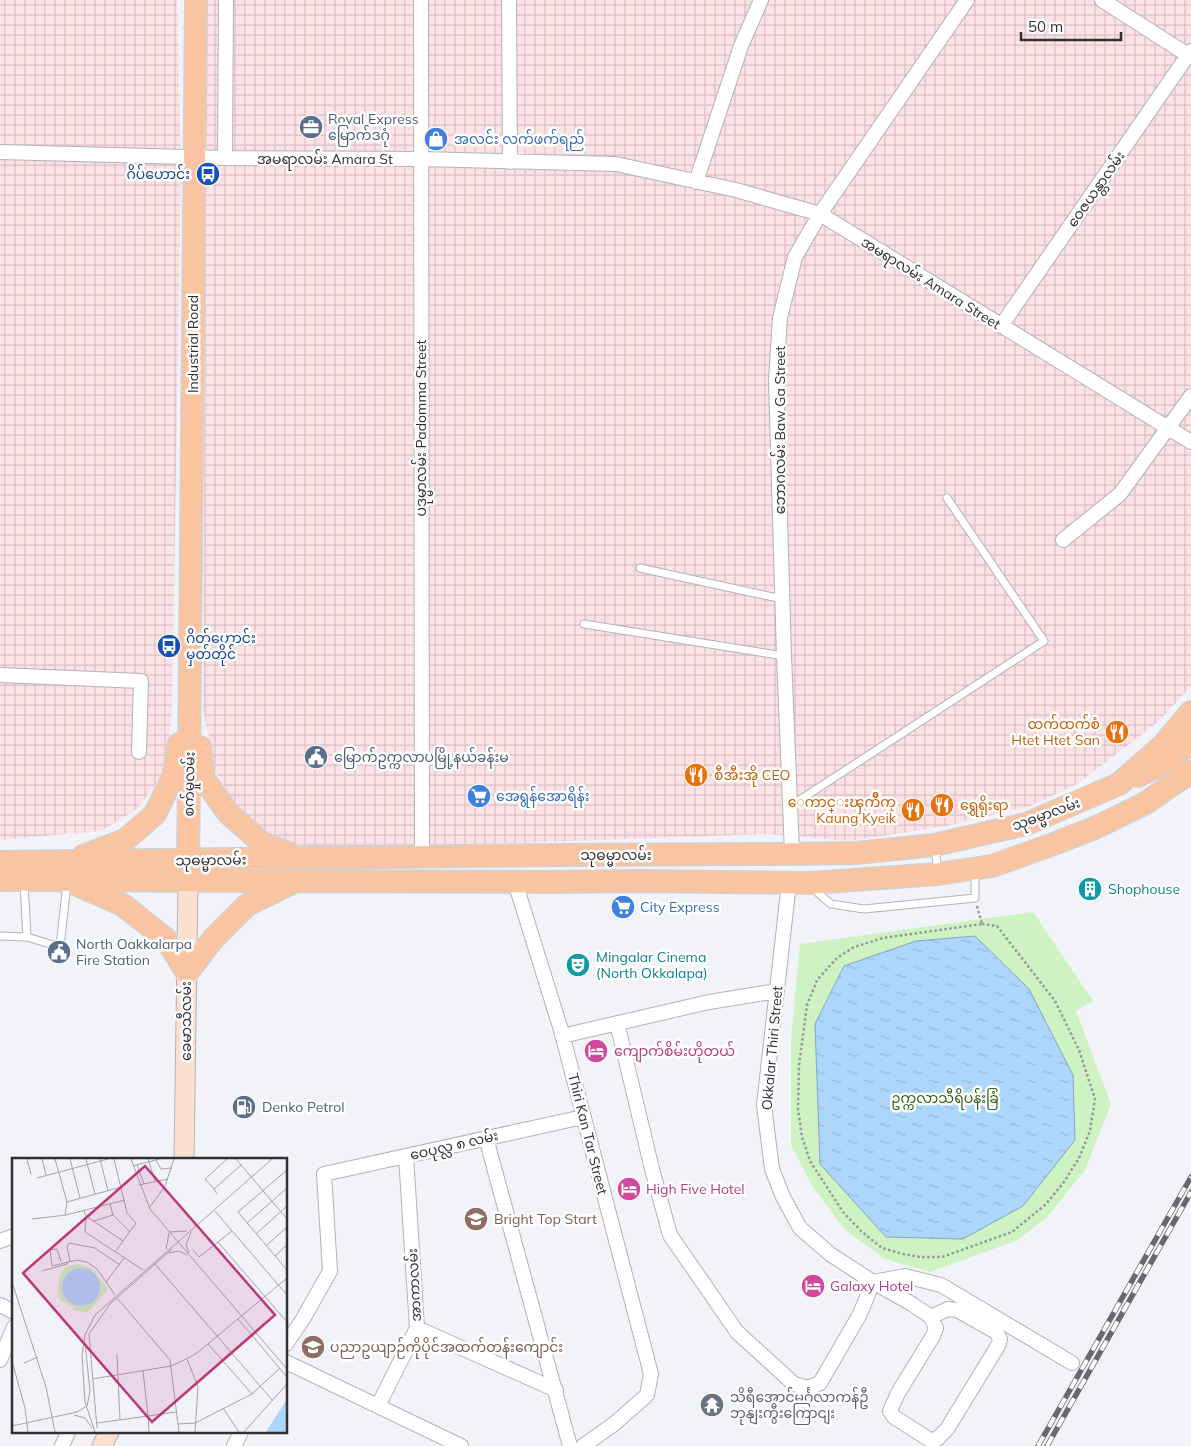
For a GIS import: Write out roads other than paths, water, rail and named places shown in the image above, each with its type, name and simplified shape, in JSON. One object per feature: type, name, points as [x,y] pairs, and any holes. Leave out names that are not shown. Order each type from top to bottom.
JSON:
[{"type":"main road","name":"Industrial Road","points":[[190,687],[196,0]]},
{"type":"main road","points":[[190,687],[204,779],[228,813],[262,843],[300,858]]},
{"type":"main road","points":[[190,687],[173,777],[155,814],[125,840],[68,871],[123,905],[166,939],[187,973],[213,939],[247,905],[300,880]]},
{"type":"main road","name":"စက်မှုလမ်း","points":[[188,882],[190,687]]},
{"type":"main road","name":"သုဓမ္မာလမ်း","points":[[0,862],[24,871],[68,871],[187,861],[422,856],[856,853],[934,845],[1026,824],[1119,784],[1163,745],[1191,712]]},
{"type":"main road","points":[[1119,784],[1171,760],[1191,742]]},
{"type":"main road","points":[[1144,804],[1191,750]]},
{"type":"main road","name":"သုဓမ္မာလမ်း","points":[[68,871],[188,882],[300,880],[811,883],[938,874],[992,866],[1097,827],[1144,804],[1191,772]]},
{"type":"main road","name":"သုဓမ္မာလမ်း","points":[[0,880],[24,871]]},
{"type":"main road","name":"ခေမာသီလမ်း","points":[[184,1158],[188,882]]},
{"type":"main road","points":[[102,1446],[107,1434]]},
{"type":"street","points":[[225,158],[226,0]]},
{"type":"street","name":"ပဒုမ္မာလမ်း Padomma Street","points":[[421,0],[422,856]]},
{"type":"street","points":[[509,0],[510,162]]},
{"type":"street","points":[[696,182],[741,46],[761,0]]},
{"type":"street","name":"ဘောဂလမ်း Baw Ga Street","points":[[792,853],[776,380],[780,318],[795,257],[820,214],[967,0]]},
{"type":"street","points":[[1102,0],[1190,54]]},
{"type":"street","name":"ဝေဇယန္တာလမ်း","points":[[1001,326],[1190,54]]},
{"type":"street","name":"အမရာလမ်း Amara St","points":[[0,152],[225,158],[420,159],[616,164],[650,172]]},
{"type":"street","name":"အမရာလမ်း Amara Street","points":[[650,172],[736,190],[820,214],[1191,442]]},
{"type":"street","points":[[1063,540],[1120,494],[1191,396]]},
{"type":"street","points":[[0,676],[141,682],[139,752]]},
{"type":"street","name":"Thiri Kan Tar Street","points":[[519,882],[562,1036],[651,1374],[647,1395],[614,1424],[582,1446]]},
{"type":"street","name":"Okkalar Thiri Street","points":[[789,883],[764,1105],[772,1169],[783,1197],[800,1228],[830,1254],[931,1317]]},
{"type":"street","points":[[562,1036],[709,1002],[777,990]]},
{"type":"street","points":[[617,1023],[670,1235],[737,1332],[794,1384],[808,1388],[820,1383],[860,1314],[873,1282],[905,1276],[941,1285],[1072,1363]]},
{"type":"street","name":"ဝေပုလ္လ ၈ လမ်း","points":[[288,1341],[303,1319],[330,1271],[324,1174],[583,1117]]},
{"type":"street","points":[[486,1138],[570,1446]]},
{"type":"street","name":"အာကာလမ်း","points":[[378,1406],[417,1328],[406,1156]]},
{"type":"street","points":[[0,1241],[12,1237]]},
{"type":"street","points":[[0,1305],[12,1311]]},
{"type":"street","points":[[948,1309],[958,1310],[996,1332],[1000,1339],[999,1344],[946,1429],[937,1439],[930,1440],[894,1417],[890,1411],[898,1393],[933,1336],[936,1328],[931,1317],[948,1309]]},
{"type":"street","points":[[417,1328],[556,1390]]},
{"type":"street","points":[[0,1360],[12,1332]]},
{"type":"street","points":[[288,1363],[461,1446]]},
{"type":"street","points":[[62,1446],[67,1434]]},
{"type":"lane","points":[[789,808],[1044,641],[946,498]]},
{"type":"lane","points":[[640,568],[782,599]]},
{"type":"lane","points":[[584,624],[784,656]]},
{"type":"lane","points":[[934,845],[938,874]]},
{"type":"lane","points":[[811,883],[819,894],[831,904],[864,909],[975,898],[975,868]]},
{"type":"lane","points":[[24,871],[27,937]]},
{"type":"lane","points":[[0,936],[27,937],[60,948],[68,871]]},
{"type":"water","name":"ဥက္ကလာသီရိပန်းခြံ","points":[[975,936],[1029,989],[1073,1075],[1075,1140],[1023,1206],[963,1239],[886,1237],[820,1164],[815,1024],[844,966],[916,941]]},
{"type":"railway","points":[[1038,1446],[1191,1177]]},
{"type":"railway","points":[[1047,1446],[1191,1192]]},
{"type":"place","name":"Royal Express မြောက်ဒဂုံ","points":[[311,127]]},
{"type":"place","name":"အလင်း လက်ဖက်ရည်","points":[[436,139]]},
{"type":"place","name":"ဂိပ်ဟောင်း","points":[[208,174]]},
{"type":"place","name":"ဂိတ်ဟောင်း မှတ်တိုင်","points":[[169,646]]},
{"type":"place","name":"ထက်ထက်စံ Htet Htet San","points":[[1117,732]]},
{"type":"place","name":"မြောက်ဥက္ကလာပမြို့နယ်ခန်းမ","points":[[316,757]]},
{"type":"place","name":"စီအီးအို CEO","points":[[696,775]]},
{"type":"place","name":"အေရွန်အောရိန်း","points":[[479,796]]},
{"type":"place","name":"ရွှေရိုးရာ","points":[[942,805]]},
{"type":"place","name":"ေကာင္းၾကိဳက္ Kaung Kyeik","points":[[913,810]]},
{"type":"place","name":"Shophouse","points":[[1090,889]]},
{"type":"place","name":"City Express","points":[[623,907]]},
{"type":"place","name":"North Oakkalarpa Fire Station","points":[[59,952]]},
{"type":"place","name":"Mingalar Cinema (North Okkalapa)","points":[[578,965]]},
{"type":"place","name":"ကျောက်စိမ်းဟိုတယ်","points":[[596,1051]]},
{"type":"place","name":"Denko Petrol","points":[[244,1107]]},
{"type":"place","name":"High Five Hotel","points":[[629,1189]]},
{"type":"place","name":"Bright Top Start","points":[[476,1219]]},
{"type":"place","name":"Galaxy Hotel","points":[[813,1286]]},
{"type":"place","name":"ပညာဥယျာဉ်ကိုပိုင်အထက်တန်းကျောင်း","points":[[313,1347]]},
{"type":"place","name":"သိရီအောင်မင်္ဂလာကန်ဦ ဘုနျးကွီးကြောငျး","points":[[712,1405]]}]
